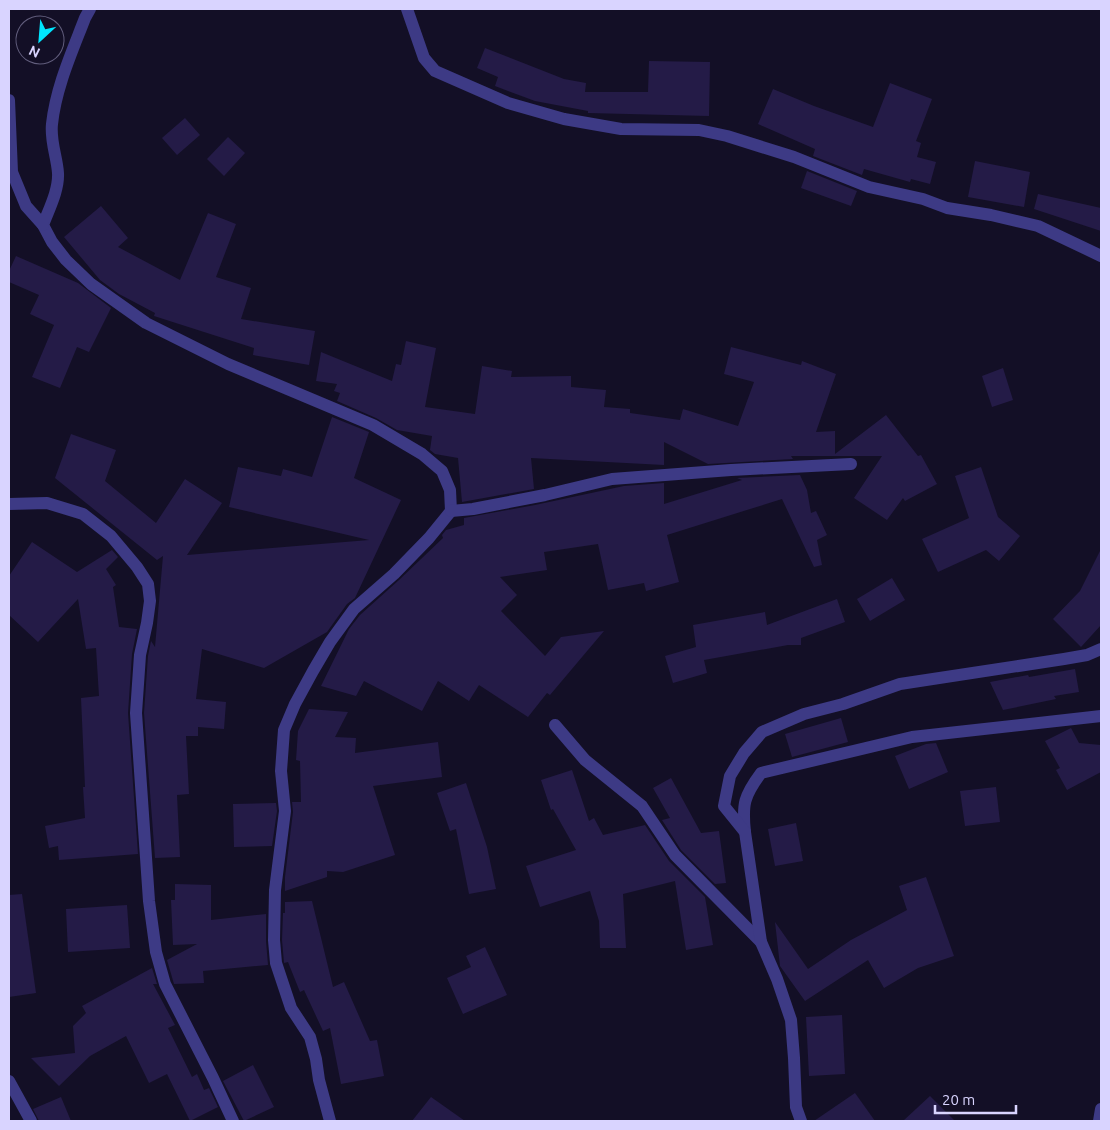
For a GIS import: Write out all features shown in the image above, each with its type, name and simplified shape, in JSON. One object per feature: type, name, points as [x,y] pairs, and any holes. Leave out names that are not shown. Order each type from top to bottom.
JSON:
[{"type":"street","points":[[43,225],[52,202],[58,174],[52,149],[51,125],[59,87],[90,9]]},
{"type":"street","points":[[407,9],[424,58],[435,71],[508,103],[564,119],[621,129],[699,130],[727,136],[794,157],[868,187],[923,199],[947,208],[991,215],[1038,226],[1101,256]]},
{"type":"street","points":[[9,100],[12,172],[26,206],[43,225],[52,242],[66,260],[91,284],[146,323],[228,364],[373,425],[422,454],[442,470],[450,490],[451,511],[429,538],[394,574],[354,609],[330,642],[313,671],[295,704],[284,730],[281,771],[285,811],[275,890],[274,940],[276,963],[291,1008],[310,1037],[330,1121]]},
{"type":"street","points":[[451,511],[473,509],[545,495],[612,479],[731,470],[851,464]]},
{"type":"street","points":[[9,504],[47,503],[83,514],[112,536],[148,584],[150,601],[140,655],[136,713],[150,901],[156,952],[165,984],[233,1121]]},
{"type":"street","points":[[745,832],[724,806],[730,776],[744,753],[762,732],[804,714],[843,704],[900,684],[1064,659],[1101,649]]},
{"type":"street","points":[[801,1121],[796,1107],[791,1020],[762,942],[743,811],[749,789],[761,773],[912,737],[1101,716]]},
{"type":"street","points":[[555,724],[585,760],[642,806],[675,855],[762,942]]},
{"type":"street","points":[[9,1081],[31,1121]]},
{"type":"street","points":[[1099,1121],[1101,1109]]},
{"type":"building","points":[[485,48],[564,79],[586,83],[585,92],[648,92],[649,61],[710,62],[709,116],[588,113],[588,111],[535,101],[495,86],[498,77],[477,68]]},
{"type":"building","points":[[890,83],[932,99],[916,141],[921,143],[917,157],[936,162],[930,184],[911,179],[910,182],[864,169],[862,175],[813,156],[815,149],[758,124],[773,89],[873,127]]},
{"type":"building","points":[[185,118],[200,135],[177,155],[162,138]]},
{"type":"building","points":[[228,137],[245,153],[224,176],[207,159]]},
{"type":"building","points":[[975,161],[1030,172],[1024,207],[968,197]]},
{"type":"building","points":[[807,171],[857,191],[851,206],[801,188]]},
{"type":"building","points":[[1038,194],[1101,208],[1101,231],[1034,209]]},
{"type":"building","points":[[101,206],[128,238],[118,247],[180,280],[208,213],[236,224],[216,277],[251,288],[241,319],[315,331],[309,365],[253,355],[254,348],[154,316],[155,313],[119,294],[100,280],[64,237]]},
{"type":"building","points":[[16,256],[78,283],[111,308],[89,352],[77,347],[60,388],[32,377],[54,325],[30,314],[39,295],[9,282],[9,271]]},
{"type":"building","points":[[406,341],[436,348],[425,407],[475,414],[482,366],[512,371],[511,377],[571,376],[571,387],[606,390],[604,407],[630,409],[630,413],[680,420],[683,409],[738,426],[754,382],[724,374],[731,347],[801,365],[802,361],[836,374],[816,432],[835,431],[835,454],[886,415],[918,456],[921,455],[937,484],[905,501],[903,498],[887,520],[854,498],[882,456],[791,456],[793,459],[708,464],[664,442],[664,465],[531,458],[534,489],[462,502],[458,458],[435,454],[430,450],[432,436],[397,430],[376,418],[337,401],[340,393],[334,391],[337,384],[316,381],[321,352],[392,381],[396,364],[401,365]]},
{"type":"building","points":[[1003,368],[1013,400],[992,407],[982,376]]},
{"type":"building","points":[[332,417],[369,432],[354,478],[401,500],[355,598],[347,604],[327,632],[264,668],[202,649],[196,699],[226,702],[224,729],[198,727],[198,736],[186,736],[189,794],[177,795],[180,857],[155,858],[144,713],[148,656],[151,641],[155,647],[163,556],[157,560],[55,478],[71,434],[116,450],[105,481],[156,523],[185,479],[222,503],[187,555],[369,540],[229,507],[238,467],[281,476],[283,469],[312,477]]},
{"type":"building","points":[[981,467],[998,517],[1020,536],[999,561],[986,550],[938,572],[922,539],[969,518],[955,476]]},
{"type":"building","points":[[800,475],[807,490],[811,513],[816,511],[827,535],[817,540],[822,565],[814,567],[782,499],[667,535],[679,582],[646,591],[644,583],[608,590],[598,544],[544,552],[547,570],[500,577],[517,595],[501,611],[545,656],[561,637],[604,631],[550,695],[547,693],[528,717],[479,685],[469,701],[438,681],[422,711],[364,681],[356,696],[321,686],[349,629],[360,615],[443,538],[442,535],[446,530],[464,525],[464,518],[624,486],[664,483],[664,504],[742,480],[737,478]]},
{"type":"building","points":[[32,542],[77,572],[112,550],[118,557],[106,569],[116,585],[113,587],[119,627],[137,629],[132,654],[128,713],[138,854],[59,860],[58,846],[49,848],[45,826],[85,818],[81,698],[99,696],[96,648],[86,649],[78,599],[38,642],[9,615],[9,576]]},
{"type":"building","points":[[1101,549],[1101,625],[1081,647],[1053,619],[1080,591]]},
{"type":"building","points":[[892,578],[905,600],[870,621],[857,599]]},
{"type":"building","points":[[837,599],[845,622],[801,638],[801,645],[788,645],[704,660],[707,673],[673,683],[665,656],[696,647],[693,625],[765,612],[767,625]]},
{"type":"building","points":[[1075,669],[1079,692],[1054,696],[1056,699],[1003,710],[990,682],[1028,675],[1029,677]]},
{"type":"building","points":[[309,709],[348,712],[335,737],[356,738],[355,753],[438,742],[442,777],[373,786],[395,855],[343,872],[327,871],[327,877],[285,891],[293,812],[292,802],[301,802],[300,761],[296,760],[298,731]]},
{"type":"building","points":[[841,718],[848,742],[792,757],[785,734]]},
{"type":"building","points":[[1071,728],[1079,743],[1101,745],[1101,772],[1067,790],[1056,770],[1060,768],[1045,741]]},
{"type":"building","points":[[936,743],[948,772],[909,789],[895,756],[926,744]]},
{"type":"building","points":[[572,770],[589,821],[594,818],[603,835],[645,825],[669,861],[705,897],[713,945],[686,950],[675,881],[623,894],[626,948],[600,948],[599,921],[590,891],[540,907],[526,866],[576,850],[553,809],[551,810],[541,780]]},
{"type":"building","points":[[671,778],[701,833],[719,831],[726,883],[715,884],[681,850],[662,820],[670,818],[653,788]]},
{"type":"building","points":[[466,783],[487,847],[496,889],[469,894],[456,829],[450,831],[437,793]]},
{"type":"building","points":[[996,787],[1000,822],[965,826],[960,791]]},
{"type":"building","points":[[276,803],[277,811],[272,846],[234,847],[233,804]]},
{"type":"building","points":[[796,823],[803,861],[775,866],[768,829]]},
{"type":"building","points":[[926,877],[954,956],[918,968],[884,988],[868,960],[805,1001],[780,966],[775,922],[808,969],[851,940],[907,910],[899,886]]},
{"type":"building","points":[[175,884],[211,885],[211,920],[266,914],[268,965],[203,971],[204,983],[174,984],[167,960],[197,944],[173,945],[171,900],[175,900]]},
{"type":"building","points":[[22,894],[36,993],[9,997],[9,895]]},
{"type":"building","points":[[312,901],[333,987],[344,982],[370,1041],[377,1040],[384,1076],[341,1084],[330,1028],[323,1031],[304,990],[300,992],[288,962],[284,963],[282,940],[285,902]]},
{"type":"building","points":[[127,905],[130,948],[68,952],[66,909]]},
{"type":"building","points":[[485,947],[507,995],[463,1014],[447,978],[471,967],[466,956]]},
{"type":"building","points":[[152,968],[157,984],[153,984],[175,1025],[168,1028],[192,1077],[197,1074],[204,1090],[209,1088],[218,1107],[190,1121],[167,1074],[149,1083],[126,1036],[90,1056],[59,1086],[31,1058],[75,1053],[73,1026],[86,1013],[82,1006]]},
{"type":"building","points":[[842,1015],[845,1074],[809,1076],[806,1017]]},
{"type":"building","points":[[253,1065],[274,1107],[244,1121],[223,1081]]},
{"type":"building","points":[[855,1093],[875,1121],[814,1121]]},
{"type":"building","points":[[930,1096],[955,1121],[903,1121]]},
{"type":"building","points":[[61,1097],[71,1121],[39,1121],[33,1109]]},
{"type":"building","points":[[431,1097],[465,1121],[412,1121]]}]
